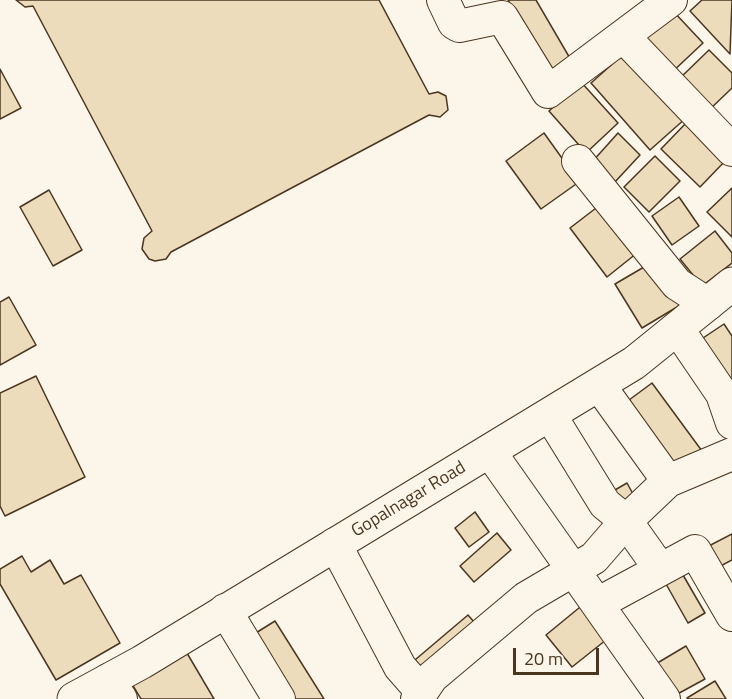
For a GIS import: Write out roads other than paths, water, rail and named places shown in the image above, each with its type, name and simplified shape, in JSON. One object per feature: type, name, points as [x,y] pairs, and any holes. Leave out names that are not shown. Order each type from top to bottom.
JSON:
[{"type":"main road","name":"Gopalnagar Road","points":[[74,699],[115,690],[225,610],[634,363],[720,294]]},
{"type":"street","points":[[443,0],[454,23],[459,26],[502,17],[548,92],[671,0]]},
{"type":"street","points":[[622,36],[732,150]]},
{"type":"street","points":[[578,161],[677,284],[720,294]]},
{"type":"street","points":[[678,328],[722,394],[730,410]]},
{"type":"street","points":[[599,385],[668,481]]},
{"type":"street","points":[[550,415],[605,504],[626,521],[660,569]]},
{"type":"street","points":[[490,452],[663,699]]},
{"type":"street","points":[[335,544],[400,667],[419,695],[432,678],[526,597],[594,558],[626,521],[668,481],[732,454]]},
{"type":"street","points":[[597,604],[695,551],[732,615]]},
{"type":"street","points":[[225,610],[279,699]]}]
